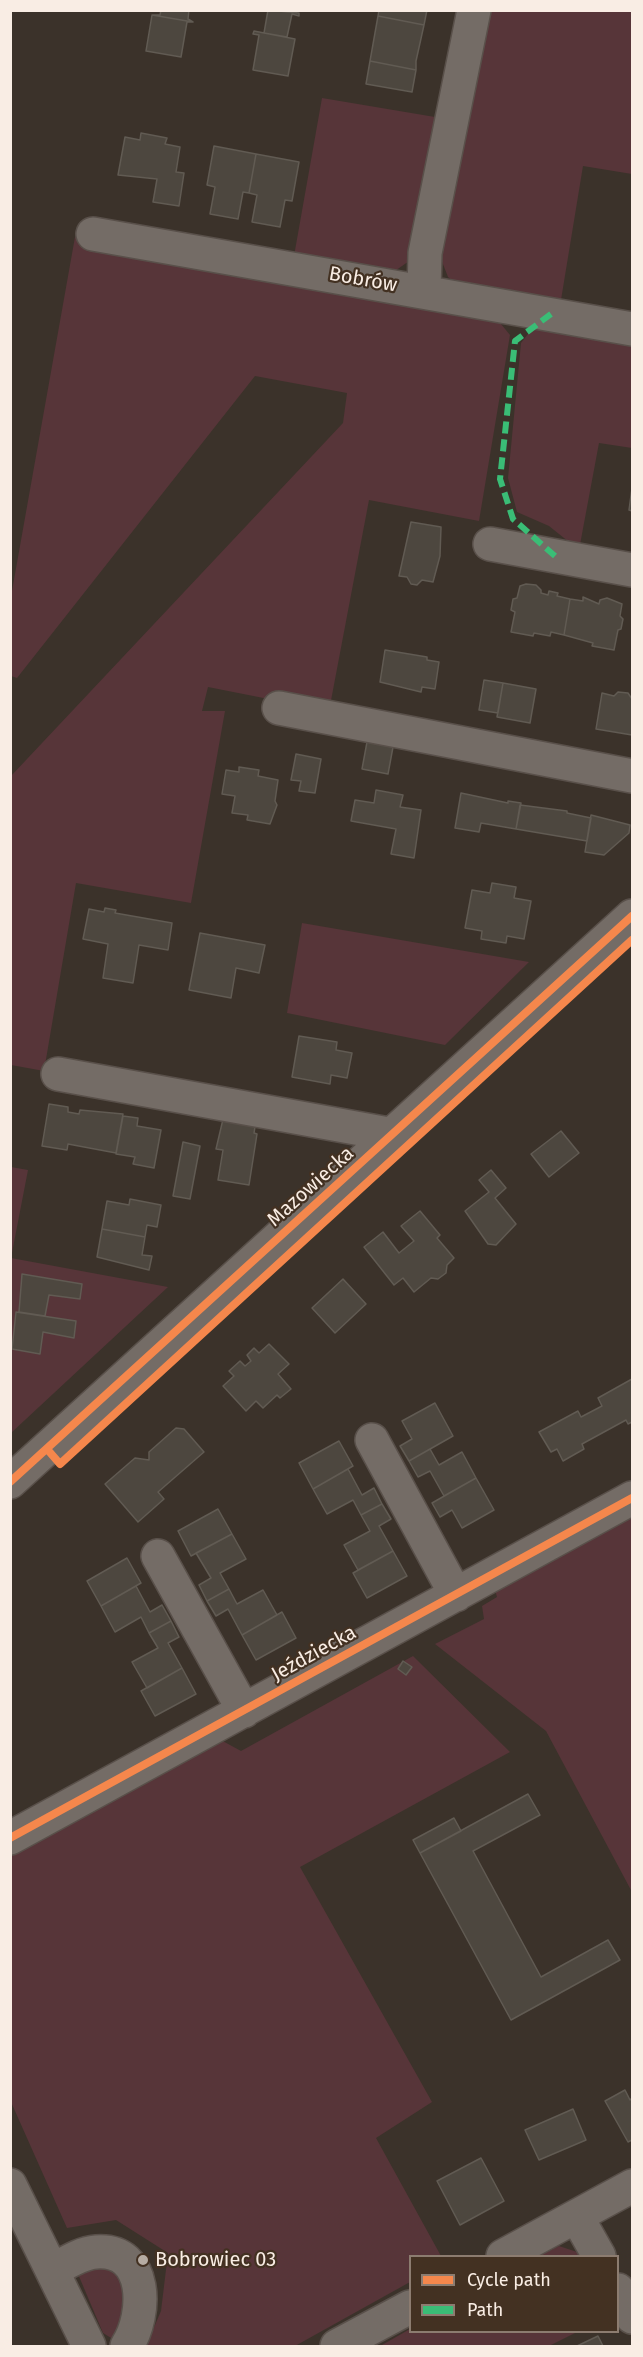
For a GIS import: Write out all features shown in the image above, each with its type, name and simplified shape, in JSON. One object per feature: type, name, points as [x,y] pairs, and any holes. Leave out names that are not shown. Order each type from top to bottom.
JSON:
[{"type":"street","points":[[423,291],[424,253],[474,10]]},
{"type":"street","name":"Bobrów","points":[[93,234],[633,329]]},
{"type":"street","points":[[490,544],[633,570]]},
{"type":"street","points":[[279,708],[633,776]]},
{"type":"street","name":"Mazowiecka","points":[[10,1482],[633,916]]},
{"type":"street","name":"Mazowiecka","points":[[58,1074],[394,1135]]},
{"type":"street","points":[[372,1440],[456,1595]]},
{"type":"street","name":"Jeździecka","points":[[10,1838],[633,1498]]},
{"type":"street","points":[[158,1556],[244,1711]]},
{"type":"street","points":[[10,2185],[89,2346]]},
{"type":"street","points":[[505,2255],[633,2186]]},
{"type":"street","points":[[577,2217],[598,2255]]},
{"type":"street","points":[[53,2270],[95,2252],[113,2253],[130,2264],[141,2288],[139,2320],[127,2346]]},
{"type":"street","points":[[619,2292],[633,2317]]},
{"type":"street","points":[[337,2346],[409,2308]]},
{"type":"shaded area","points":[[490,11],[632,11],[632,174],[583,166],[560,306],[460,287],[448,277],[441,259]]},
{"type":"shaded area","points":[[322,98],[435,117],[412,259],[392,273],[294,256]]},
{"type":"shaded area","points":[[75,237],[484,310],[510,335],[479,521],[369,500],[329,711],[208,687],[202,711],[225,711],[191,903],[76,883],[44,1071],[11,1065],[11,776],[343,423],[347,393],[255,376],[17,678],[11,676],[10,602]]},
{"type":"shaded area","points":[[549,324],[632,340],[632,448],[599,443],[579,550],[549,526],[517,512],[508,478],[521,343],[531,330]]},
{"type":"shaded area","points":[[302,923],[529,962],[445,1045],[287,1013]]},
{"type":"shaded area","points":[[11,1167],[28,1170],[11,1258]]},
{"type":"shaded area","points":[[11,1258],[168,1287],[11,1433]]},
{"type":"shaded area","points":[[632,1509],[632,1892],[546,1731],[435,1644],[484,1619],[482,1606],[497,1597],[494,1586]]},
{"type":"shaded area","points":[[413,1656],[510,1752],[300,1867],[432,2102],[376,2138],[440,2255],[409,2255],[409,2283],[295,2346],[146,2346],[161,2311],[168,2253],[116,2220],[67,2228],[11,2102],[10,1853],[219,1739],[241,1751]]},
{"type":"shaded area","points":[[559,2246],[584,2255],[541,2255]]},
{"type":"shaded area","points":[[80,2266],[123,2266],[132,2300],[116,2341],[103,2333],[78,2274]]},
{"type":"shaded area","points":[[409,2330],[409,2333],[575,2333],[549,2346],[382,2345]]},
{"type":"building","points":[[161,10],[189,10],[188,19],[193,22],[152,15],[160,15]]},
{"type":"building","points":[[268,10],[299,13],[299,16],[292,14],[287,37],[264,33]]},
{"type":"building","points":[[379,10],[427,10],[424,25],[378,16]]},
{"type":"building","points":[[152,15],[193,22],[187,22],[181,57],[146,51]]},
{"type":"building","points":[[378,16],[424,25],[416,70],[370,61]]},
{"type":"building","points":[[254,31],[295,39],[288,76],[253,70],[259,35],[253,34]]},
{"type":"building","points":[[370,61],[416,70],[412,92],[366,84]]},
{"type":"building","points":[[141,133],[167,138],[165,144],[180,147],[176,172],[184,173],[179,206],[153,202],[157,179],[118,175],[125,137],[140,140]]},
{"type":"building","points":[[214,146],[256,154],[249,193],[243,192],[238,219],[210,214],[215,187],[207,185]]},
{"type":"building","points":[[256,154],[299,162],[292,201],[285,200],[280,227],[252,222],[257,195],[249,193]]},
{"type":"building","points":[[632,488],[632,511],[629,510]]},
{"type":"building","points":[[411,522],[441,527],[440,556],[433,582],[422,580],[417,585],[411,584],[407,577],[399,576]]},
{"type":"building","points":[[536,585],[541,593],[548,595],[549,591],[558,593],[557,596],[570,599],[564,635],[551,632],[550,636],[534,633],[533,636],[511,632],[515,612],[511,610],[513,599],[517,598],[520,586]]},
{"type":"building","points":[[583,597],[599,604],[600,600],[607,598],[622,604],[620,616],[623,619],[614,650],[592,646],[593,643],[564,635],[570,599],[583,601]]},
{"type":"building","points":[[385,650],[427,657],[427,660],[439,662],[435,689],[422,687],[421,692],[380,682]]},
{"type":"building","points":[[484,680],[503,683],[498,713],[479,710]]},
{"type":"building","points":[[503,683],[536,689],[530,723],[497,717]]},
{"type":"building","points":[[618,692],[628,693],[632,699],[632,735],[596,729],[602,693],[614,696]]},
{"type":"building","points":[[367,742],[393,747],[388,774],[362,769]]},
{"type":"building","points":[[296,754],[321,759],[315,793],[299,791],[301,781],[291,780]]},
{"type":"building","points":[[239,767],[259,770],[258,776],[278,780],[275,801],[277,805],[270,824],[247,820],[248,815],[232,813],[235,796],[222,794],[226,770],[239,772]]},
{"type":"building","points":[[376,790],[403,795],[400,807],[421,810],[414,858],[391,854],[396,829],[351,821],[355,800],[374,803]]},
{"type":"building","points":[[461,793],[508,803],[508,801],[521,803],[516,829],[481,823],[479,832],[455,828]]},
{"type":"building","points":[[520,805],[567,811],[567,813],[591,818],[587,841],[516,829]]},
{"type":"building","points":[[591,815],[630,825],[629,833],[604,855],[585,852]]},
{"type":"building","points":[[492,883],[516,887],[514,898],[531,901],[524,939],[507,936],[506,943],[481,939],[482,931],[465,928],[472,890],[490,893]]},
{"type":"building","points":[[105,908],[116,910],[115,913],[172,923],[168,950],[139,945],[133,983],[103,978],[108,944],[83,939],[89,909],[104,912]]},
{"type":"building","points":[[200,933],[265,945],[259,973],[236,968],[231,998],[189,990]]},
{"type":"building","points":[[299,1036],[337,1042],[336,1050],[352,1053],[347,1078],[331,1075],[330,1084],[292,1077]]},
{"type":"building","points":[[49,1104],[68,1107],[68,1112],[79,1114],[80,1110],[123,1114],[116,1153],[68,1144],[67,1150],[42,1146]]},
{"type":"building","points":[[224,1115],[256,1121],[254,1133],[257,1134],[249,1185],[218,1180],[223,1150],[216,1149]]},
{"type":"building","points":[[123,1116],[138,1118],[137,1126],[161,1130],[154,1168],[133,1164],[135,1157],[116,1154]]},
{"type":"building","points":[[561,1131],[579,1153],[549,1177],[531,1154]]},
{"type":"building","points":[[183,1142],[200,1146],[190,1199],[173,1196]]},
{"type":"building","points":[[491,1170],[506,1188],[495,1198],[516,1224],[496,1245],[488,1244],[465,1211],[489,1192],[479,1180]]},
{"type":"building","points":[[130,1199],[161,1205],[157,1227],[147,1225],[145,1237],[102,1229],[107,1201],[129,1205]]},
{"type":"building","points":[[420,1211],[440,1235],[437,1238],[454,1258],[447,1265],[446,1273],[438,1279],[431,1278],[414,1292],[403,1278],[394,1285],[364,1247],[383,1232],[399,1253],[414,1241],[401,1226]]},
{"type":"building","points":[[102,1229],[145,1237],[142,1255],[152,1256],[149,1270],[97,1257]]},
{"type":"building","points":[[22,1274],[82,1284],[80,1299],[49,1295],[45,1316],[19,1312]]},
{"type":"building","points":[[343,1279],[366,1304],[335,1333],[312,1308]]},
{"type":"building","points":[[16,1312],[76,1321],[74,1338],[43,1332],[40,1354],[12,1349]]},
{"type":"building","points":[[269,1344],[289,1364],[278,1374],[291,1389],[280,1398],[277,1395],[263,1408],[256,1401],[246,1411],[223,1386],[234,1376],[229,1371],[240,1361],[245,1366],[251,1361],[247,1355],[254,1348],[259,1353]]},
{"type":"building","points":[[632,1379],[632,1422],[628,1424],[626,1420],[582,1444],[584,1449],[563,1461],[557,1449],[551,1452],[539,1432],[578,1411],[581,1417],[602,1406],[598,1398]]},
{"type":"building","points":[[435,1403],[453,1436],[409,1461],[400,1446],[412,1439],[402,1421]]},
{"type":"building","points":[[176,1428],[184,1429],[204,1452],[158,1492],[164,1499],[138,1522],[105,1484],[135,1458],[149,1460],[149,1452]]},
{"type":"building","points":[[339,1441],[353,1466],[313,1489],[299,1463]]},
{"type":"building","points":[[430,1449],[439,1465],[462,1452],[476,1478],[444,1496],[430,1471],[418,1477],[409,1461]]},
{"type":"building","points":[[348,1469],[362,1495],[374,1488],[382,1504],[361,1515],[353,1500],[327,1514],[313,1489]]},
{"type":"building","points":[[476,1478],[494,1510],[462,1528],[452,1510],[440,1517],[432,1503]]},
{"type":"building","points":[[382,1504],[391,1519],[379,1526],[393,1551],[358,1570],[344,1545],[370,1531],[361,1515]]},
{"type":"building","points":[[218,1509],[232,1534],[191,1556],[178,1531]]},
{"type":"building","points":[[232,1534],[246,1559],[220,1573],[229,1589],[207,1601],[199,1585],[211,1578],[196,1553]]},
{"type":"building","points":[[393,1551],[407,1576],[367,1598],[353,1573]]},
{"type":"building","points":[[127,1558],[141,1583],[101,1606],[87,1581]]},
{"type":"building","points":[[136,1586],[150,1612],[162,1605],[171,1621],[149,1633],[141,1617],[115,1632],[101,1606]]},
{"type":"building","points":[[229,1589],[237,1604],[263,1590],[277,1615],[242,1635],[228,1609],[216,1616],[207,1601]]},
{"type":"building","points":[[282,1612],[296,1638],[256,1660],[242,1635]]},
{"type":"building","points":[[171,1621],[179,1637],[168,1643],[182,1668],[147,1688],[132,1662],[158,1648],[149,1633]]},
{"type":"building","points":[[403,1661],[412,1667],[406,1675],[398,1669]]},
{"type":"building","points":[[182,1668],[196,1694],[155,1716],[141,1691]]},
{"type":"building","points":[[528,1794],[540,1815],[473,1851],[541,1977],[608,1940],[620,1960],[511,2020],[420,1853]]},
{"type":"building","points":[[454,1818],[461,1831],[420,1853],[413,1840]]},
{"type":"building","points":[[625,2090],[630,2100],[632,2098],[632,2140],[628,2142],[605,2101]]},
{"type":"building","points":[[573,2109],[586,2140],[539,2160],[525,2130]]},
{"type":"building","points":[[481,2158],[504,2201],[460,2225],[437,2181]]},
{"type":"building","points":[[598,2336],[603,2346],[577,2346]]},
{"type":"marked path","points":[[551,314],[515,341],[500,479],[513,519],[555,556]]},
{"type":"cycle path","points":[[10,1482],[632,916]]},
{"type":"cycle path","points":[[47,1449],[60,1464],[632,940]]},
{"type":"cycle path","points":[[10,1838],[632,1498]]},
{"type":"place","name":"Bobrowiec 03","points":[[143,2260]]}]
